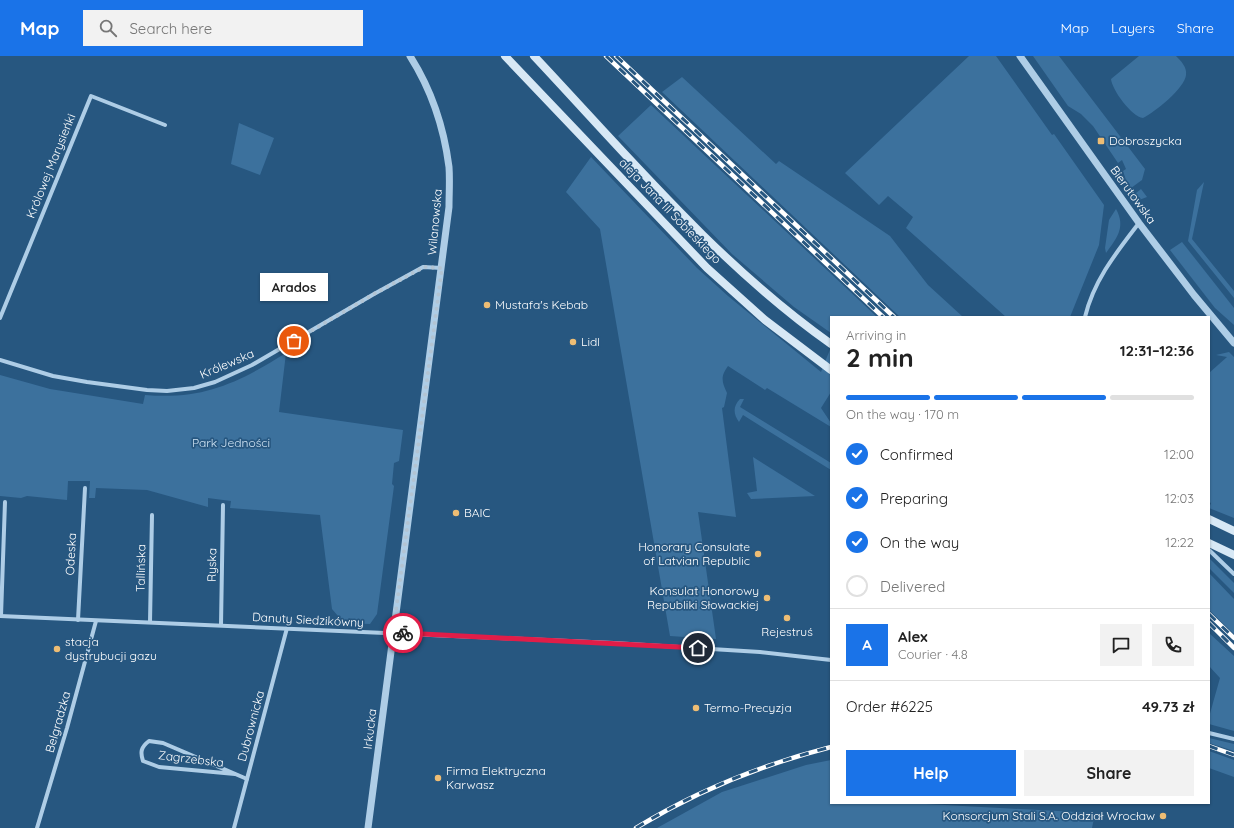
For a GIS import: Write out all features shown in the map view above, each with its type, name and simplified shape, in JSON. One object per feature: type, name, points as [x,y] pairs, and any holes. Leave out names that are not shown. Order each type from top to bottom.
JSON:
[{"type":"main road","name":"aleja Jana III Sobieskiego","points":[[505,56],[707,268],[765,320],[830,369]]},
{"type":"main road","name":"aleja Jana III Sobieskiego","points":[[534,56],[725,257],[778,304],[830,343]]},
{"type":"main road","points":[[1210,519],[1234,531]]},
{"type":"main road","points":[[1210,543],[1234,555]]},
{"type":"street","name":"Wilanowska","points":[[393,633],[449,207],[449,168],[436,109],[410,56]]},
{"type":"street","name":"Bierutowska","points":[[1020,56],[1139,223],[1194,295],[1234,343]]},
{"type":"street","name":"Królowej Marysieńki","points":[[0,318],[90,96],[165,125]]},
{"type":"street","points":[[1085,316],[1100,277],[1112,258],[1139,223]]},
{"type":"street","name":"Królewska","points":[[0,360],[46,374],[87,382],[147,390],[168,391],[194,388],[215,382],[252,365],[361,301],[424,267],[442,268]]},
{"type":"street","name":"Odeska","points":[[78,620],[84,488]]},
{"type":"street","points":[[0,616],[6,502]]},
{"type":"street","name":"Ryska","points":[[221,625],[223,505]]},
{"type":"street","name":"Tallińska","points":[[150,622],[152,515]]},
{"type":"street","points":[[1210,551],[1234,574]]},
{"type":"street","name":"Danuty Siedzikówny","points":[[0,616],[652,645],[760,652],[830,660]]},
{"type":"street","name":"Belgradzka","points":[[37,828],[67,728],[96,621]]},
{"type":"street","name":"Dubrownicka","points":[[234,828],[286,628]]},
{"type":"street","name":"Irkucka","points":[[368,828],[393,633]]},
{"type":"street","points":[[1210,733],[1234,739]]},
{"type":"street","name":"Zagrzebska","points":[[235,774],[159,767],[143,761],[140,753],[143,746],[149,742],[163,743],[247,779]]},
{"type":"green space","points":[[969,56],[996,56],[1104,205],[1099,245],[1070,316],[1005,316],[906,228],[913,217],[888,196],[879,205],[845,173]]},
{"type":"green space","points":[[1033,56],[1059,56],[1145,169],[1142,180],[1131,188],[1128,186],[1123,171],[1126,169],[1122,160],[1118,163],[1093,126],[1081,114],[1068,106]]},
{"type":"green space","points":[[1139,56],[1176,56],[1186,69],[1184,80],[1175,93],[1155,111],[1143,118],[1134,113],[1123,102],[1115,90],[1111,79]]},
{"type":"green space","points":[[682,77],[776,164],[779,161],[890,236],[928,285],[962,316],[899,316],[662,92]]},
{"type":"green space","points":[[651,105],[876,316],[830,316],[830,332],[794,307],[732,254],[618,136]]},
{"type":"green space","points":[[239,123],[274,138],[260,175],[231,164]]},
{"type":"green space","points":[[591,157],[697,268],[728,296],[821,372],[830,350],[830,394],[821,408],[830,422],[830,426],[767,388],[765,390],[728,366],[724,373],[723,383],[727,393],[724,407],[722,408],[736,517],[698,512],[716,639],[670,636],[600,229],[566,192]]},
{"type":"green space","points":[[1204,182],[1192,239],[1234,291],[1234,298],[1188,241],[1197,190]]},
{"type":"green space","points":[[1141,189],[1147,197],[1139,200],[1130,198]]},
{"type":"green space","points":[[1116,209],[1120,221],[1119,232],[1106,253],[1105,248],[1109,220]]},
{"type":"green space","points":[[1182,242],[1234,308],[1234,325],[1215,308],[1170,250]]},
{"type":"green space","points":[[1229,352],[1234,357],[1234,518],[1210,508],[1210,372],[1227,357],[1216,355]]},
{"type":"green space","name":"Park Jedności","points":[[286,353],[279,412],[403,430],[399,461],[394,463],[392,484],[394,486],[377,614],[370,624],[344,623],[332,609],[320,515],[230,508],[231,501],[208,498],[208,507],[147,490],[96,488],[95,498],[89,498],[90,481],[68,481],[67,500],[27,496],[21,498],[0,496],[0,375],[50,389],[143,404],[145,395],[185,395],[202,392],[236,381],[269,364]]},
{"type":"green space","points":[[740,399],[744,399],[740,407],[830,462],[830,469],[743,415],[739,422],[735,410],[736,404]]},
{"type":"green space","points":[[753,457],[815,496],[751,499],[747,493],[757,491]]},
{"type":"green space","points":[[1210,559],[1234,583],[1234,593],[1210,569]]},
{"type":"green space","points":[[1210,574],[1234,599],[1234,634],[1210,611]]},
{"type":"green space","points":[[1210,634],[1234,656],[1234,731],[1210,724],[1210,713],[1220,678],[1210,667]]},
{"type":"green space","points":[[1210,738],[1234,744],[1234,751],[1210,743]]},
{"type":"green space","points":[[1210,751],[1234,760],[1234,777],[1210,768]]},
{"type":"green space","points":[[830,760],[830,804],[927,804],[1095,813],[1092,828],[657,828],[722,792],[806,765]]},
{"type":"railway","points":[[606,56],[882,316]]},
{"type":"railway","points":[[616,56],[893,316]]},
{"type":"railway","points":[[1210,615],[1234,638]]},
{"type":"railway","points":[[1210,624],[1234,648]]},
{"type":"railway","points":[[1210,746],[1234,755]]},
{"type":"railway","points":[[636,828],[659,814],[706,790],[730,780],[780,762],[830,747]]},
{"type":"way so far","points":[[294,341],[374,294],[424,267],[442,268],[393,633],[403,633]]},
{"type":"place","name":"Dobroszycka","points":[[1101,141]]},
{"type":"place","name":"Mustafa's Kebab","points":[[487,305]]},
{"type":"place","name":"Arados","points":[[294,341]]},
{"type":"place","name":"Lidl","points":[[573,342]]},
{"type":"place","name":"BAIC","points":[[456,513]]},
{"type":"place","name":"Honorary Consulate of Latvian Republic","points":[[758,554]]},
{"type":"place","name":"Konsulat Honorowy Republiki Słowackiej","points":[[767,598]]},
{"type":"place","name":"Rejestruś","points":[[787,618]]},
{"type":"place","name":"stacja dystrybucji gazu","points":[[57,649]]},
{"type":"place","name":"Termo-Precyzja","points":[[696,708]]},
{"type":"place","name":"Firma Elektryczna Karwasz","points":[[438,778]]},
{"type":"place","name":"Konsorcjum Stali S.A. Oddział Wrocław","points":[[1163,816]]},
{"type":"route","points":[[403,633],[698,648]]}]
